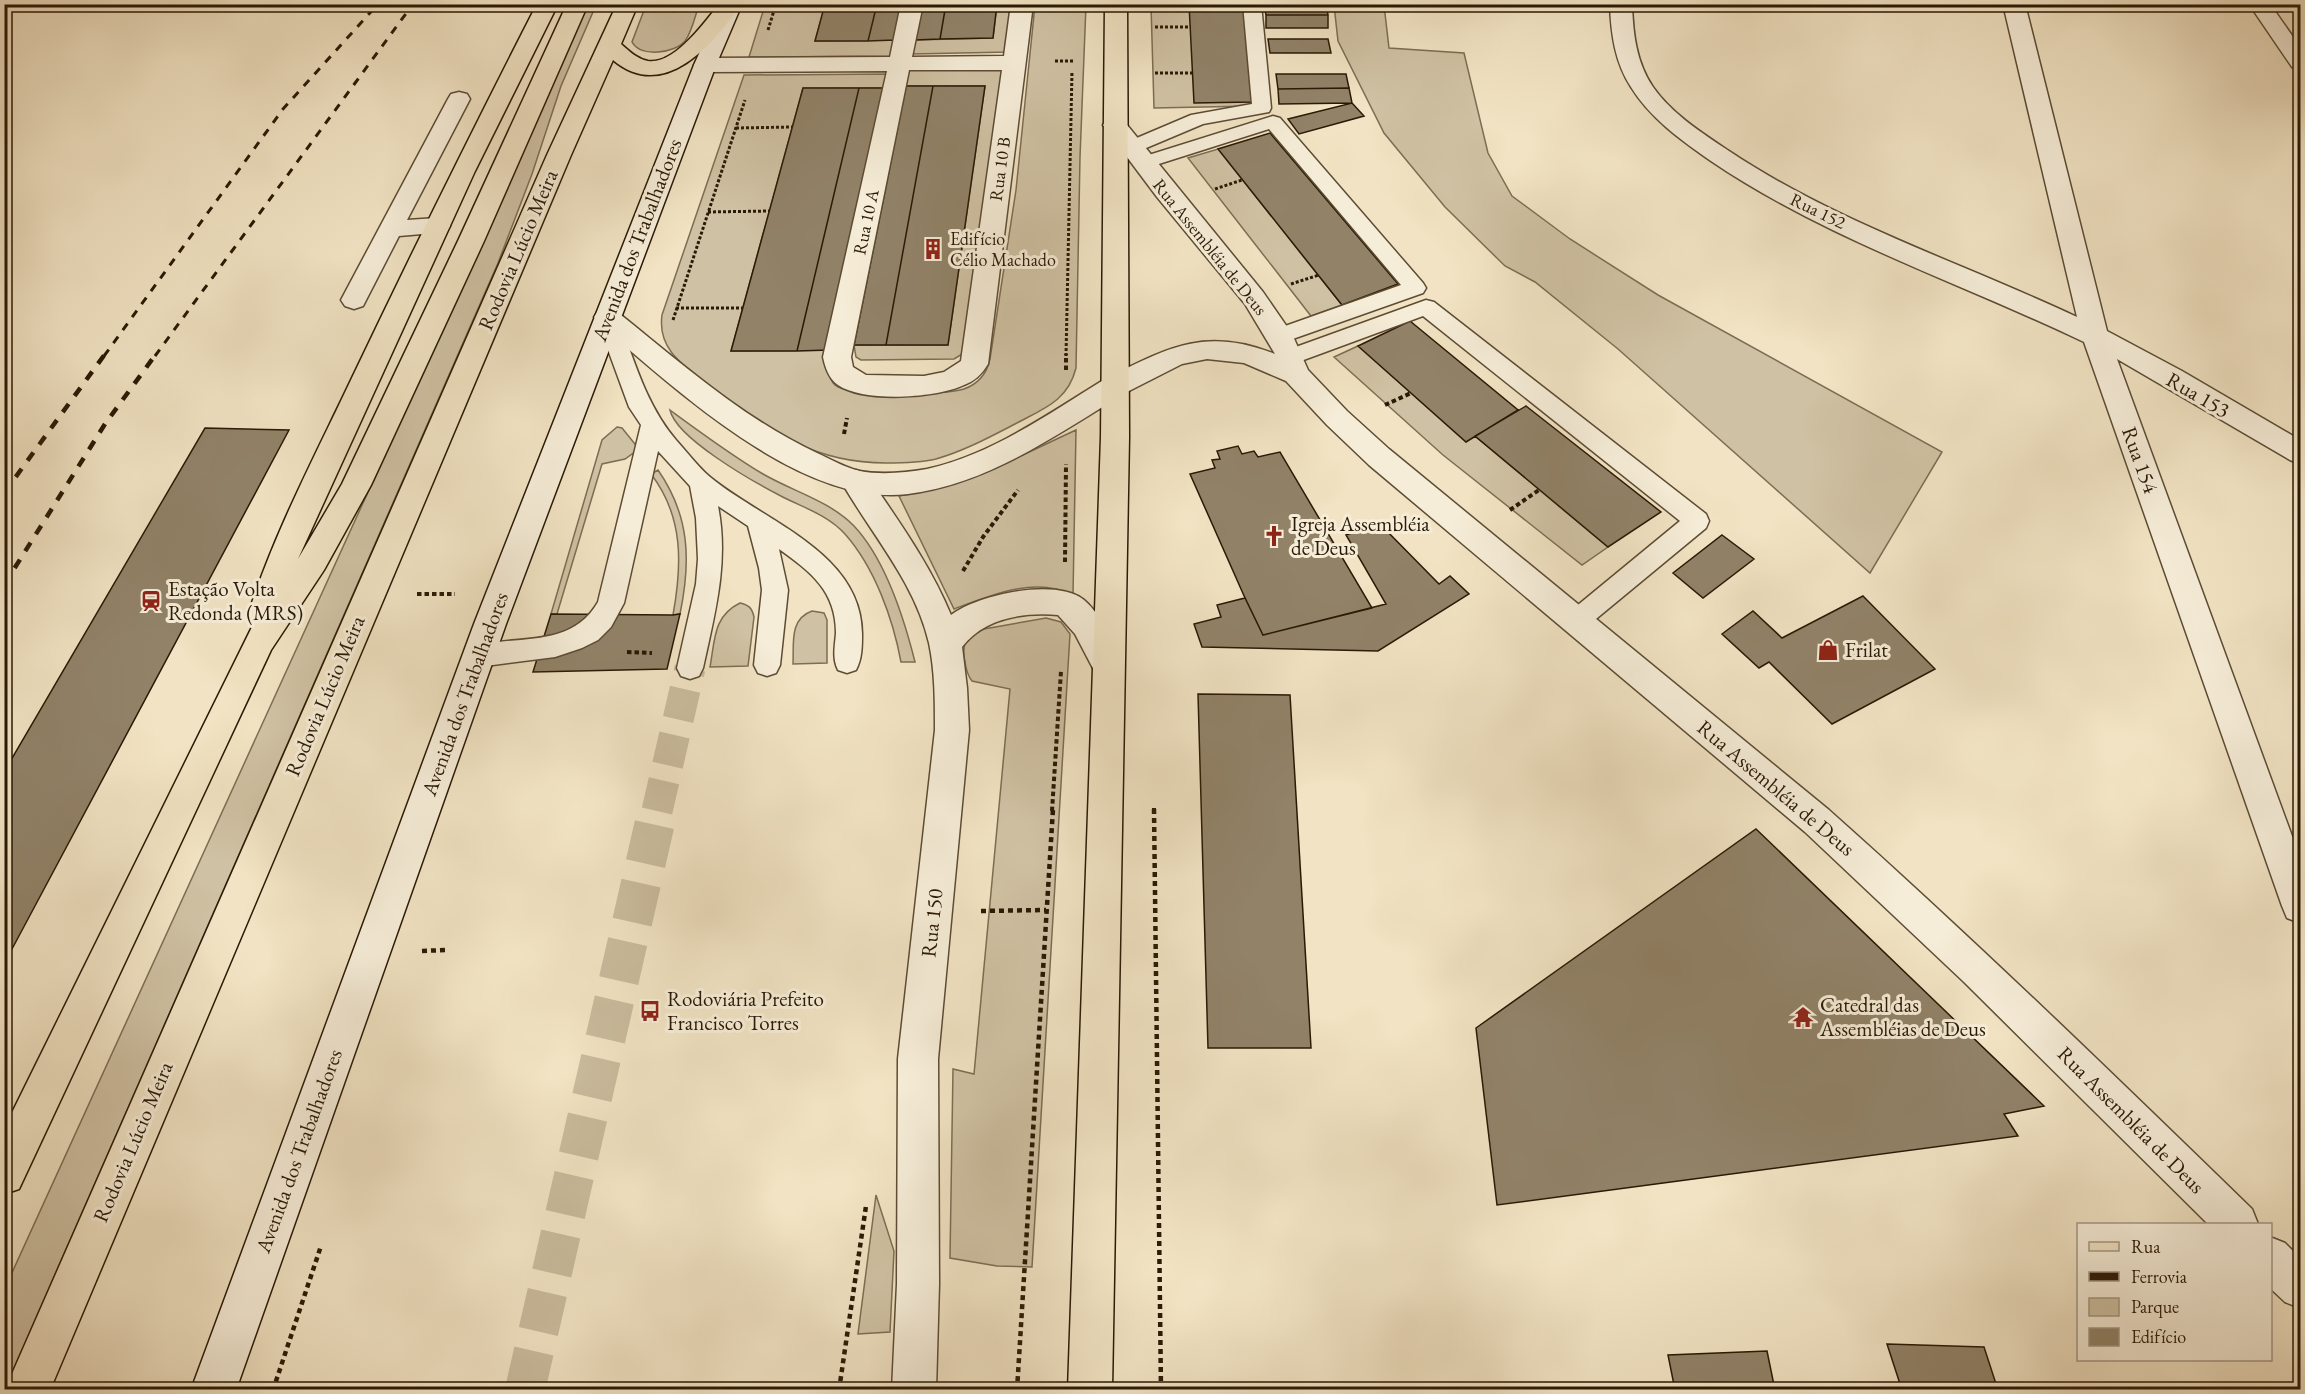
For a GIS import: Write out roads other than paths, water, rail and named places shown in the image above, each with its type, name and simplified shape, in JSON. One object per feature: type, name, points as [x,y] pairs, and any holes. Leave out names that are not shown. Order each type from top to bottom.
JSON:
[{"type":"main road","points":[[258,643],[273,586],[300,519],[463,171],[548,4]]},
{"type":"main road","points":[[4,1174],[258,643],[313,562],[356,485],[578,4]]},
{"type":"main road","name":"Rodovia Lúcio Meira","points":[[27,1389],[403,515],[628,4]]},
{"type":"main road","points":[[610,46],[621,58],[636,66],[648,68],[672,64],[697,46],[731,4]]},
{"type":"main road","points":[[1090,1389],[1115,386],[1130,145],[1116,4]]},
{"type":"street","name":"Avenida dos Trabalhadores","points":[[213,1389],[478,656],[705,64],[731,4]]},
{"type":"street","name":"Rua 10 A","points":[[905,385],[866,385],[853,382],[838,368],[837,357],[912,4]]},
{"type":"street","name":"Rua 10 B","points":[[905,385],[956,381],[967,374],[974,364],[1022,4]]},
{"type":"street","name":"Rua 152","points":[[1621,4],[1626,53],[1639,84],[1670,119],[1710,150],[1763,184],[1808,207],[2096,336]]},
{"type":"street","name":"Rua 154","points":[[2014,4],[2096,336],[2301,906]]},
{"type":"street","points":[[2259,4],[2301,62]]},
{"type":"street","points":[[705,64],[1015,63]]},
{"type":"street","points":[[354,300],[459,99]]},
{"type":"street","name":"Rua Assembléia de Deus","points":[[1130,145],[1256,300],[1288,356],[1337,418],[1379,457],[1817,821],[1879,876],[1952,944],[2236,1223]]},
{"type":"street","points":[[390,229],[437,226]]},
{"type":"street","name":"Rua Assembléia de Deus","points":[[607,317],[744,427],[804,460],[856,481],[881,484],[938,477],[968,466],[1175,356],[1207,350],[1288,356]]},
{"type":"street","name":"Rua 153","points":[[2096,336],[2301,453]]},
{"type":"street","name":"Rua 150","points":[[856,481],[922,588],[942,636],[950,676],[952,730],[916,1089],[918,1284],[914,1389]]},
{"type":"street","points":[[942,636],[981,614],[1009,607],[1052,602],[1064,604],[1075,611],[1082,620],[1108,668]]},
{"type":"street","points":[[2272,1259],[2301,1287]]},
{"type":"lane","points":[[1130,145],[1198,119],[1262,108],[1252,4]]},
{"type":"lane","points":[[1130,145],[1273,123],[1415,288],[1288,356]]},
{"type":"lane","points":[[1288,356],[1426,307],[1697,521],[1576,621]]},
{"type":"lane","points":[[607,317],[639,404],[652,426],[701,483],[759,521],[832,579],[839,590],[847,612],[849,638],[847,662]]},
{"type":"lane","points":[[478,656],[556,646],[589,633],[602,622],[611,603],[652,426]]},
{"type":"lane","points":[[690,668],[709,584],[711,559],[708,518],[701,483]]},
{"type":"lane","points":[[759,521],[772,568],[775,590],[767,665]]},
{"type":"tunnel","points":[[657,811],[690,668]]},
{"type":"tunnel","points":[[525,1390],[658,809]]},
{"type":"railway","points":[[4,18],[22,4]]},
{"type":"railway","points":[[104,356],[283,109],[378,4]]},
{"type":"railway","points":[[155,356],[413,4]]},
{"type":"railway","points":[[4,493],[105,354]]},
{"type":"railway","points":[[4,585],[105,424],[156,354]]},
{"type":"place","name":"Edifício Célio Machado","points":[[933,249]]},
{"type":"place","name":"Igreja Assembléia de Deus","points":[[1274,536]]},
{"type":"place","name":"Estação Volta Redonda (MRS)","points":[[151,601]]},
{"type":"place","name":"Frilat","points":[[1828,650]]},
{"type":"place","name":"Rodoviária Prefeito Francisco Torres","points":[[650,1011]]},
{"type":"place","name":"Catedral das Assembléias de Deus","points":[[1803,1017]]}]
